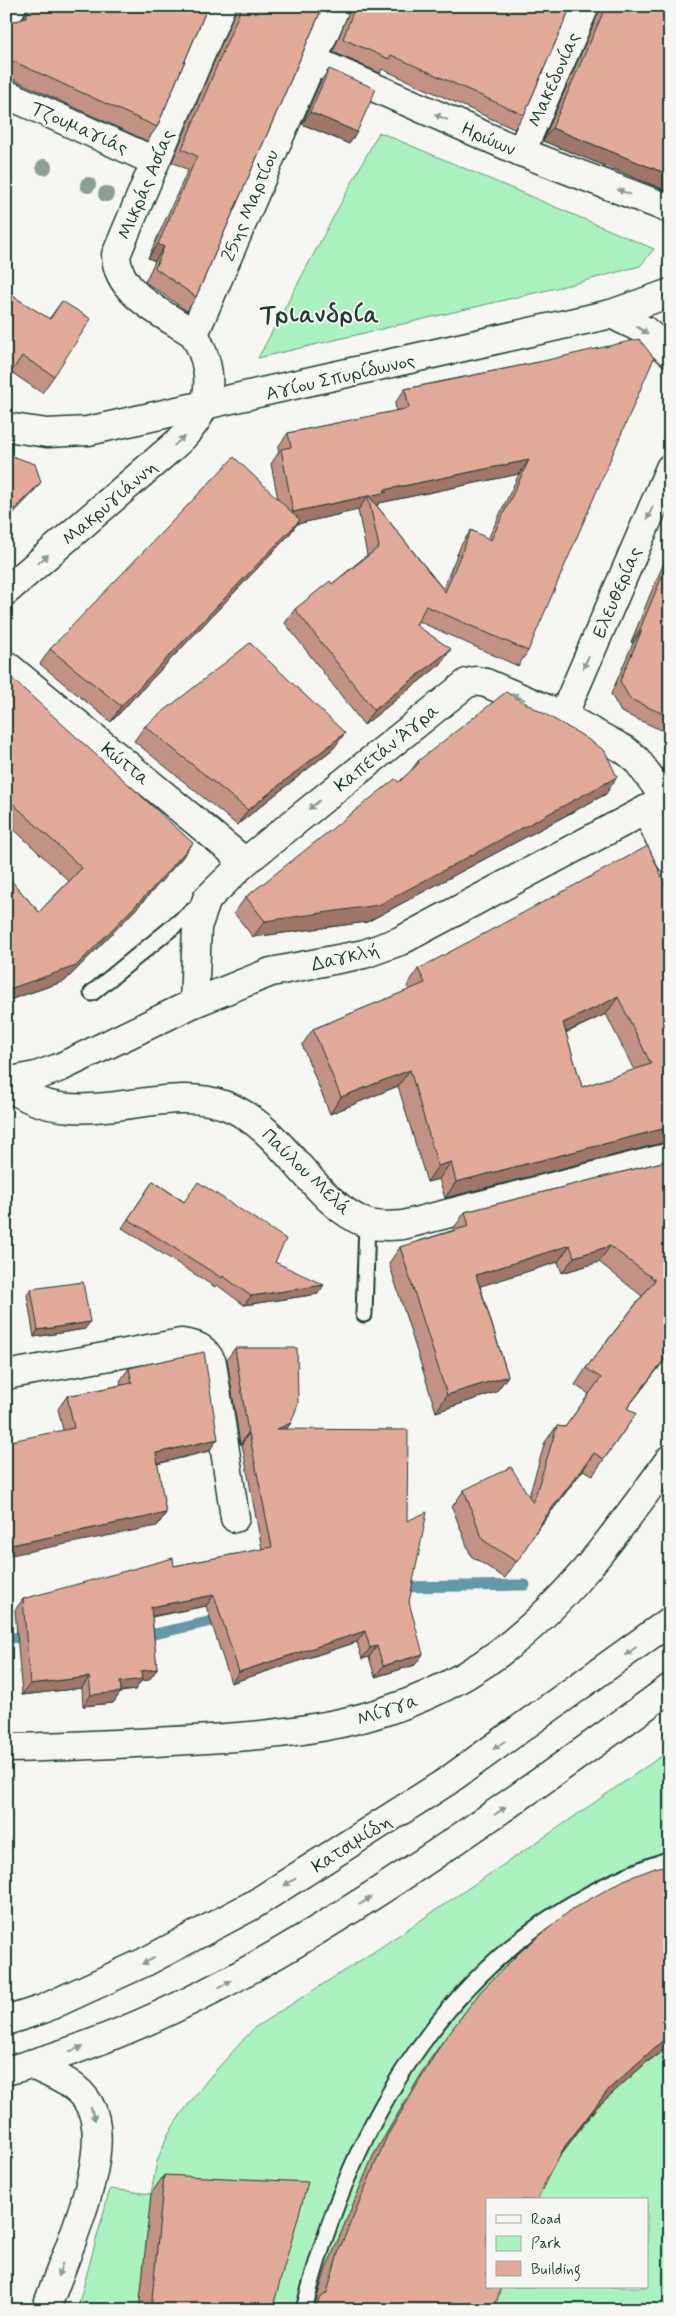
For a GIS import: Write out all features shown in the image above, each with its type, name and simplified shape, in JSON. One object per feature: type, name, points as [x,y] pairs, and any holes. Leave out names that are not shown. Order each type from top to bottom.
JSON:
[{"type":"street","points":[[6,19],[12,6]]},
{"type":"street","name":"Μικράς Ασίας","points":[[194,334],[134,293],[126,286],[116,266],[119,244],[221,6]]},
{"type":"street","name":"25ης Μαρτίου","points":[[194,334],[336,6]]},
{"type":"street","name":"Μακεδονίας","points":[[521,152],[585,6]]},
{"type":"street","name":"Ηρώων","points":[[312,60],[521,152],[670,209]]},
{"type":"street","name":"Τζουμαγιάς","points":[[6,94],[154,161]]},
{"type":"street","name":"Αγίου Σπυρίδωνος","points":[[6,427],[47,433],[88,432],[611,314],[670,294]]},
{"type":"street","points":[[611,314],[644,330],[670,352]]},
{"type":"street","points":[[194,334],[206,362],[208,379],[205,406]]},
{"type":"street","name":"Μακρυγιάννη","points":[[6,591],[178,442],[195,424],[205,406]]},
{"type":"street","name":"Ελευθερίας","points":[[563,716],[670,468]]},
{"type":"street","name":"Κώττα","points":[[6,665],[245,862]]},
{"type":"street","name":"Καπετάν Άγρα","points":[[194,1003],[197,927],[207,898],[245,862],[467,683],[476,681],[486,683],[563,716],[625,750],[636,759],[660,802],[670,859]]},
{"type":"street","name":"Δαγκλή","points":[[6,1083],[36,1076],[61,1067],[194,1003],[271,972],[364,954],[400,941],[660,802]]},
{"type":"street","name":"Παύλου Μελά","points":[[6,1083],[30,1099],[71,1107],[96,1108],[187,1099],[218,1103],[232,1108],[257,1124],[284,1147],[340,1207],[366,1223],[403,1225],[670,1157]]},
{"type":"street","points":[[6,1375],[181,1343],[197,1345],[207,1352],[212,1363],[235,1518]]},
{"type":"street","name":"Μίγγα","points":[[6,1748],[266,1736],[340,1724],[407,1704],[442,1688],[499,1654],[548,1611],[615,1534],[670,1460]]},
{"type":"street","name":"Κατσιμίδη","points":[[6,2021],[43,2009],[160,1955],[224,1921],[308,1872],[446,1782],[670,1621]]},
{"type":"street","points":[[18,2067],[95,2043],[143,2023],[219,1987],[267,1960],[352,1909],[478,1826],[670,1688]]},
{"type":"street","points":[[18,2067],[63,2080],[81,2093],[93,2112],[98,2141],[96,2167],[88,2194],[46,2310]]},
{"type":"lane","points":[[92,993],[207,898]]},
{"type":"lane","points":[[364,1314],[366,1223]]},
{"type":"lane","points":[[304,2310],[312,2277],[334,2209],[354,2160],[390,2093],[445,2014],[481,1972],[517,1940],[546,1918],[569,1903],[613,1880],[670,1859]]},
{"type":"green space","points":[[379,132],[654,249],[640,266],[573,284],[258,358]]},
{"type":"green space","points":[[670,1750],[670,2310],[77,2310],[110,2189],[151,2194],[157,2161],[168,2134],[209,2078],[254,2028],[372,1953]]},
{"type":"building","points":[[31,6],[208,6],[157,127],[6,58],[6,17],[9,20],[17,21],[25,18]]},
{"type":"building","points":[[242,6],[323,6],[196,297],[155,268],[164,247],[158,244],[197,156],[182,149]]},
{"type":"building","points":[[355,6],[571,6],[524,115],[391,55],[389,59],[343,39]]},
{"type":"building","points":[[606,6],[670,6],[670,175],[552,128]]},
{"type":"building","points":[[329,69],[376,89],[357,132],[310,112]]},
{"type":"building","points":[[6,292],[50,319],[62,301],[91,319],[54,376],[22,356],[12,371],[6,367]]},
{"type":"building","points":[[639,339],[654,358],[528,651],[426,606],[416,625],[451,649],[374,710],[295,609],[330,581],[332,584],[379,547],[368,496],[293,512],[281,449],[291,447],[288,433],[409,408],[405,389],[539,362]],"holes":[[[529,460],[491,540],[471,530],[445,592],[369,496],[387,492],[384,490]]]},
{"type":"building","points":[[6,454],[35,464],[41,482],[6,517]]},
{"type":"building","points":[[234,457],[300,520],[121,706],[50,649]]},
{"type":"building","points":[[670,557],[670,717],[630,699],[620,681]]},
{"type":"building","points":[[250,643],[345,733],[248,810],[145,726]]},
{"type":"building","points":[[6,673],[193,843],[150,891],[76,966],[6,990],[6,875],[39,912],[82,868],[6,797]]},
{"type":"building","points":[[506,692],[580,734],[605,751],[617,777],[379,905],[265,921],[246,897],[395,779],[399,782],[419,763],[418,761]]},
{"type":"building","points":[[648,846],[670,895],[670,1127],[456,1182],[451,1162],[438,1166],[410,1070],[341,1097],[313,1029],[425,983],[418,969]],"holes":[[[618,997],[651,1064],[582,1087],[563,1023]]]},
{"type":"building","points":[[670,1160],[670,1352],[627,1408],[636,1414],[604,1459],[594,1453],[543,1520],[517,1562],[483,1540],[464,1490],[511,1467],[533,1503],[557,1426],[565,1427],[601,1378],[586,1368],[655,1280],[610,1246],[574,1257],[570,1245],[476,1275],[508,1376],[447,1395],[400,1247],[469,1226],[465,1212]]},
{"type":"building","points":[[153,1181],[184,1202],[198,1182],[286,1239],[275,1262],[324,1285],[251,1296],[223,1276],[222,1278],[128,1219]]},
{"type":"building","points":[[83,1282],[90,1322],[38,1330],[31,1289]]},
{"type":"building","points":[[235,1348],[297,1348],[298,1404],[291,1423],[277,1429],[408,1430],[407,1521],[427,1512],[409,1602],[423,1654],[383,1666],[377,1646],[370,1648],[365,1631],[239,1672],[214,1595],[151,1607],[157,1669],[141,1671],[142,1679],[120,1682],[121,1692],[91,1695],[89,1677],[30,1684],[23,1599],[173,1558],[174,1566],[272,1547],[248,1433]]},
{"type":"building","points":[[204,1352],[218,1439],[156,1453],[166,1513],[6,1546],[6,1442],[74,1428],[67,1396],[132,1383],[129,1368]]},
{"type":"building","points":[[670,1864],[670,2036],[609,2089],[565,2146],[538,2198],[486,2198],[486,2288],[501,2288],[494,2310],[315,2310],[319,2299],[327,2293],[339,2250],[387,2136],[443,2041],[481,1991],[521,1951],[572,1909],[624,1880]]},
{"type":"building","points":[[6,1961],[9,1961],[11,1991],[6,1992]]},
{"type":"building","points":[[164,2175],[308,2182],[272,2310],[151,2310]]},
{"type":"waterway","points":[[398,1587],[525,1585]]},
{"type":"waterway","points":[[138,1635],[150,1635],[225,1618]]},
{"type":"waterway","points":[[6,1638],[32,1637]]},
{"type":"district","name":"Τριανδρία","points":[[320,314]]}]
